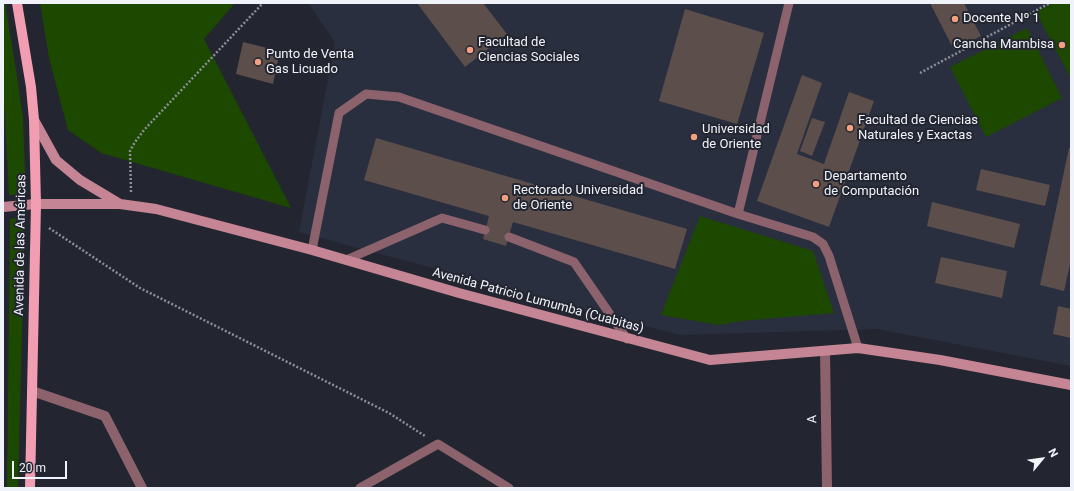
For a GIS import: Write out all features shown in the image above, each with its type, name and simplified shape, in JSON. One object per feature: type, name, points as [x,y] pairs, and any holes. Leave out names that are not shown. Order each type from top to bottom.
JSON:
[{"type":"main road","name":"Avenida de las Américas","points":[[17,3],[34,120],[36,221],[30,488]]},
{"type":"main road","points":[[34,120],[56,160],[80,180],[120,204]]},
{"type":"main road","name":"Avenida Patricio Lumumba (Cuabitas)","points":[[3,207],[36,204],[120,204],[156,209],[312,250],[459,293],[627,339],[710,360],[858,348],[940,360],[1071,385]]},
{"type":"street","name":"A","points":[[825,351],[827,488]]},
{"type":"street","points":[[32,391],[105,416],[142,488]]},
{"type":"lane","points":[[738,214],[789,3]]},
{"type":"lane","points":[[312,250],[339,114],[366,94],[399,96],[738,214],[813,237],[823,244],[829,256],[858,348]]},
{"type":"lane","points":[[346,260],[442,218],[485,230]]},
{"type":"lane","points":[[509,237],[574,262],[627,339]]},
{"type":"lane","points":[[360,488],[438,444],[509,488]]},
{"type":"path","points":[[131,205],[130,151],[135,142],[144,130],[263,3]]},
{"type":"path","points":[[920,73],[1050,3]]},
{"type":"path","points":[[36,221],[140,288],[389,413],[438,444]]},
{"type":"shaded area","name":"Universidad de Oriente","points":[[308,3],[1071,3],[1071,366],[877,329],[680,335],[299,232],[335,42]]},
{"type":"green space","points":[[3,3],[5,3],[23,119],[26,195],[9,195],[3,81]]},
{"type":"green space","points":[[40,3],[235,3],[204,39],[291,208],[101,153],[68,130],[49,58]]},
{"type":"green space","name":"Cancha Mambisa","points":[[1053,3],[1071,3],[1071,79],[1036,12]]},
{"type":"green space","points":[[1027,28],[1062,98],[986,137],[950,67]]},
{"type":"green space","points":[[700,216],[813,251],[834,313],[741,321],[719,325],[661,315]]},
{"type":"green space","points":[[25,217],[18,488],[7,488],[10,219]]},
{"type":"building","name":"Facultad de Ciencias Sociales","points":[[417,3],[483,3],[507,34],[465,67]]},
{"type":"building","name":"Docente Nº 1","points":[[930,3],[964,3],[981,36],[954,50]]},
{"type":"building","points":[[685,9],[764,33],[737,124],[659,101]]},
{"type":"building","name":"Punto de Venta Gas Licuado","points":[[243,42],[280,51],[273,84],[236,74]]},
{"type":"building","name":"Facultad de Ciencias Naturales y Exactas","points":[[802,75],[822,83],[797,154],[824,164],[849,92],[874,101],[829,227],[757,201]]},
{"type":"building","points":[[812,118],[825,122],[812,156],[800,151]]},
{"type":"building","name":"Rectorado Universidad de Oriente","points":[[376,138],[687,229],[675,269],[513,222],[506,246],[483,239],[489,216],[364,180]]},
{"type":"building","points":[[1069,148],[1071,148],[1071,260],[1064,291],[1040,285]]},
{"type":"building","points":[[981,169],[1050,185],[1045,206],[976,190]]},
{"type":"building","points":[[932,202],[1020,224],[1014,248],[927,226]]},
{"type":"building","points":[[941,257],[1007,271],[1002,298],[935,283]]},
{"type":"building","points":[[1058,306],[1071,309],[1071,338],[1053,334]]},
{"type":"place","name":"Docente Nº 1","points":[[955,19]]},
{"type":"place","name":"Cancha Mambisa","points":[[1062,45]]},
{"type":"place","name":"Facultad de Ciencias Sociales","points":[[470,50]]},
{"type":"place","name":"Punto de Venta Gas Licuado","points":[[258,62]]},
{"type":"place","name":"Facultad de Ciencias Naturales y Exactas","points":[[850,128]]},
{"type":"place","name":"Universidad de Oriente","points":[[694,137]]},
{"type":"place","name":"Departamento de Computación","points":[[816,184]]},
{"type":"place","name":"Rectorado Universidad de Oriente","points":[[505,198]]}]
